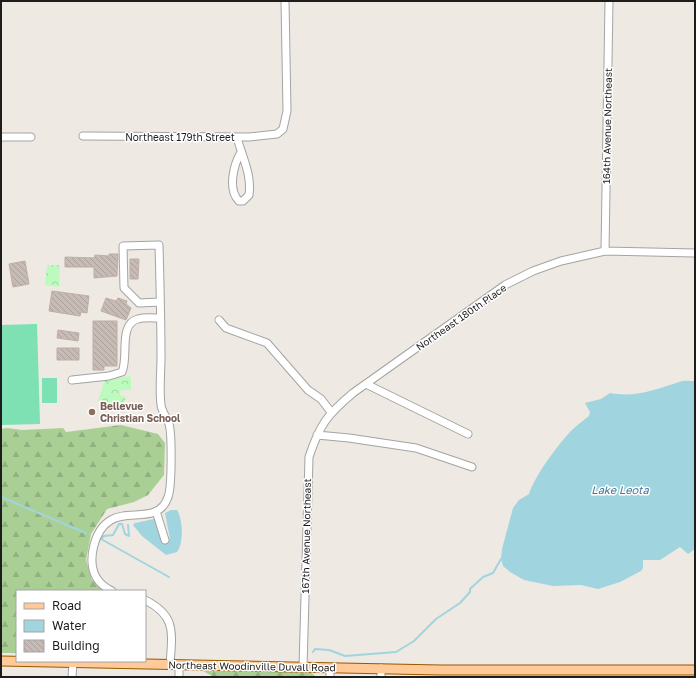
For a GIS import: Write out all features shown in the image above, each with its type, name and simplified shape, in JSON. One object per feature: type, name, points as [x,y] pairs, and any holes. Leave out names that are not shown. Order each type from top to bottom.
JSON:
[{"type":"main road","name":"Northeast Woodinville Duvall Road","points":[[1,661],[16,661]]},
{"type":"main road","name":"Northeast Woodinville Duvall Road","points":[[37,662],[303,667],[330,672],[381,673],[597,674],[695,670]]},
{"type":"street","name":"Northeast 179th Street","points":[[83,136],[237,137],[277,134],[283,129],[287,111],[285,1]]},
{"type":"street","name":"164th Avenue Northeast","points":[[605,251],[609,1]]},
{"type":"street","points":[[1,137],[31,137]]},
{"type":"street","points":[[237,137],[240,152],[248,170],[250,184],[249,195],[243,201],[239,201],[235,195],[234,172],[236,161],[240,152]]},
{"type":"street","points":[[111,590],[99,581],[92,566],[93,550],[100,533],[109,521],[116,517],[146,515],[156,511],[164,505],[169,496],[170,480],[169,424],[161,407],[160,302],[158,245],[123,246],[124,288],[139,303],[160,302]]},
{"type":"street","name":"Northeast 180th Place","points":[[331,412],[366,384],[505,286],[533,271],[605,251],[695,253]]},
{"type":"street","points":[[72,380],[109,376],[122,372],[125,366],[126,330],[130,324],[139,318],[160,318]]},
{"type":"street","points":[[219,320],[226,328],[267,343],[308,390],[321,399],[331,412]]},
{"type":"street","points":[[366,384],[468,434]]},
{"type":"street","name":"167th Avenue Northeast","points":[[303,667],[309,456],[317,435],[331,412]]},
{"type":"street","points":[[317,435],[416,448],[472,467]]},
{"type":"street","points":[[156,511],[165,540]]},
{"type":"street","points":[[146,601],[164,611],[168,618],[175,665],[179,677]]},
{"type":"street","points":[[72,677],[73,663]]},
{"type":"green space","points":[[47,265],[60,265],[59,287],[45,285]]},
{"type":"green space","points":[[37,324],[40,424],[1,425],[1,325]]},
{"type":"green space","points":[[131,376],[131,390],[121,390],[120,395],[126,397],[122,410],[98,401],[105,380]]},
{"type":"green space","points":[[42,378],[57,378],[57,403],[42,403]]},
{"type":"green space","points":[[121,425],[158,434],[165,443],[164,475],[148,495],[134,502],[107,509],[91,534],[86,560],[92,580],[103,590],[16,590],[16,653],[1,653],[1,429],[7,428],[22,430],[63,428],[66,432]]},
{"type":"green space","points":[[201,670],[310,671],[316,677],[214,677]]},
{"type":"water","name":"Lake Leota","points":[[681,381],[695,381],[695,549],[688,554],[680,547],[660,560],[643,560],[643,568],[641,571],[620,582],[598,589],[581,585],[553,586],[524,580],[503,566],[501,559],[502,549],[513,508],[519,500],[529,494],[541,470],[560,443],[574,428],[589,416],[590,412],[585,403],[601,399],[610,393],[637,394]]},
{"type":"water","points":[[171,510],[177,510],[179,514],[181,519],[182,537],[177,552],[166,555],[142,536],[133,525],[135,523],[154,519],[167,542],[170,539],[165,513]]},
{"type":"building","points":[[109,254],[118,254],[117,276],[94,278],[94,267],[65,267],[65,257],[94,258],[95,255],[109,256]]},
{"type":"building","points":[[130,259],[139,259],[138,279],[130,279]]},
{"type":"building","points":[[25,261],[29,284],[13,287],[9,264]]},
{"type":"building","points":[[52,291],[89,296],[87,313],[81,312],[80,316],[49,311]]},
{"type":"building","points":[[106,298],[116,301],[118,298],[127,301],[126,304],[131,308],[126,320],[101,311]]},
{"type":"building","points":[[93,321],[117,321],[117,366],[104,366],[104,370],[93,370]]},
{"type":"building","points":[[58,330],[79,333],[78,341],[57,338]]},
{"type":"building","points":[[57,348],[79,348],[79,360],[57,360]]},
{"type":"waterway","points":[[1,497],[86,533]]},
{"type":"waterway","points":[[128,525],[129,536],[125,534],[122,524],[119,524],[113,535],[104,536],[101,539],[169,577]]},
{"type":"waterway","points":[[313,652],[315,649],[329,650],[345,656],[396,652],[414,641],[436,619],[460,603],[470,592],[470,589],[483,577],[493,573],[501,559]]},
{"type":"place","name":"Bellevue Christian School","points":[[92,412]]}]
